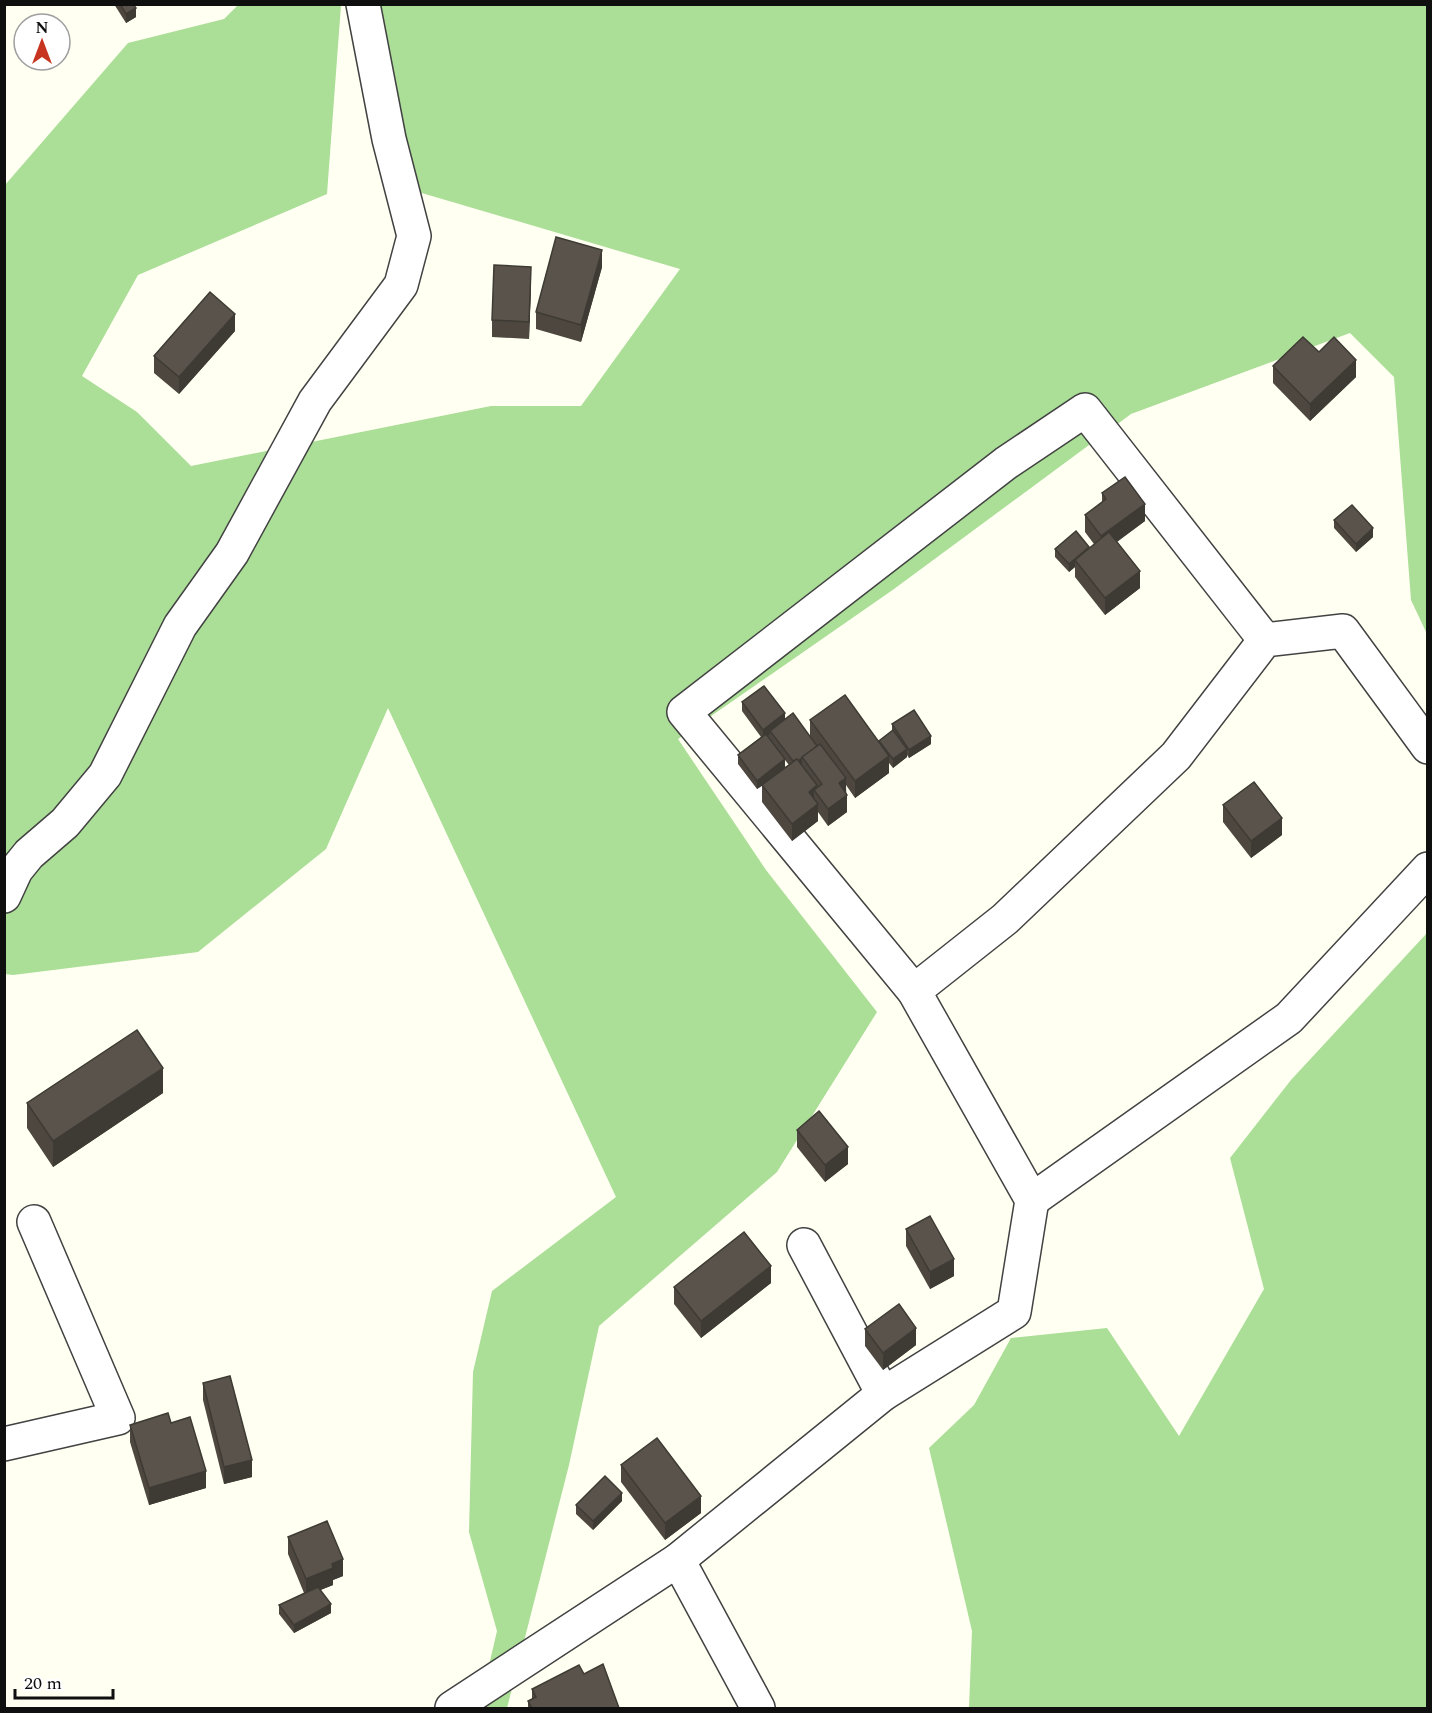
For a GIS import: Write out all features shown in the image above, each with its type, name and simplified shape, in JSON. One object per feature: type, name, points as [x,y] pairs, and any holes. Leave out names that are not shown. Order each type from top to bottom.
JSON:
[{"type":"street","points":[[4,896],[16,870],[29,854],[65,823],[105,775],[180,626],[232,553],[315,401],[401,285],[414,236],[390,139],[363,4]]},
{"type":"street","points":[[452,1708],[678,1560],[883,1394],[1014,1312],[1032,1200],[914,991],[684,712],[1006,463],[1085,410],[1265,640]]},
{"type":"street","points":[[914,991],[1005,919],[1176,756],[1265,640],[1343,632],[1428,747]]},
{"type":"street","points":[[1032,1200],[1289,1018],[1428,869]]},
{"type":"street","points":[[4,1444],[118,1418],[34,1222]]},
{"type":"street","points":[[804,1245],[883,1394]]},
{"type":"street","points":[[678,1560],[758,1708]]},
{"type":"green space","points":[[238,5],[341,5],[327,194],[138,275],[82,376],[137,412],[191,466],[491,406],[581,406],[680,269],[415,191],[378,5],[1427,5],[1427,634],[1411,600],[1394,377],[1350,333],[1131,414],[894,589],[678,739],[766,870],[877,1012],[777,1172],[599,1326],[569,1465],[507,1708],[479,1708],[497,1631],[469,1532],[473,1372],[492,1291],[616,1197],[388,708],[326,849],[198,952],[13,975],[5,974],[5,185],[128,43],[224,19]]},
{"type":"green space","points":[[1427,933],[1427,1708],[969,1708],[972,1631],[929,1448],[974,1405],[1011,1338],[1107,1328],[1179,1436],[1264,1289],[1230,1158],[1291,1080]]},
{"type":"building","points":[[120,4],[133,4],[136,8],[126,14]]},
{"type":"building","points":[[556,237],[602,250],[581,325],[536,312]]},
{"type":"building","points":[[494,265],[531,267],[529,322],[492,320]]},
{"type":"building","points":[[210,292],[235,314],[179,377],[154,356]]},
{"type":"building","points":[[1303,337],[1319,352],[1334,337],[1356,360],[1310,404],[1273,366]]},
{"type":"building","points":[[1125,477],[1145,504],[1101,536],[1085,515],[1106,499],[1102,493]]},
{"type":"building","points":[[1352,505],[1373,528],[1356,544],[1334,520]]},
{"type":"building","points":[[1076,531],[1089,547],[1069,564],[1055,549]]},
{"type":"building","points":[[1109,532],[1140,571],[1105,598],[1075,560]]},
{"type":"building","points":[[764,686],[785,713],[763,730],[742,702]]},
{"type":"building","points":[[845,695],[889,756],[855,781],[810,720]]},
{"type":"building","points":[[914,710],[931,736],[909,750],[892,724]]},
{"type":"building","points":[[793,713],[817,746],[798,761],[797,759],[793,761],[770,731]]},
{"type":"building","points":[[893,730],[907,749],[893,759],[879,741]]},
{"type":"building","points":[[766,734],[785,759],[757,781],[738,755]]},
{"type":"building","points":[[820,744],[846,778],[839,783],[847,795],[828,809],[814,790],[822,784],[802,757]]},
{"type":"building","points":[[797,759],[817,785],[809,792],[818,804],[792,824],[762,785]]},
{"type":"building","points":[[1254,782],[1282,818],[1251,841],[1223,805]]},
{"type":"building","points":[[137,1030],[163,1068],[53,1141],[27,1103]]},
{"type":"building","points":[[819,1111],[848,1147],[825,1165],[797,1130]]},
{"type":"building","points":[[930,1216],[954,1259],[930,1272],[906,1229]]},
{"type":"building","points":[[744,1232],[771,1266],[701,1321],[674,1287]]},
{"type":"building","points":[[899,1304],[916,1328],[883,1353],[865,1329]]},
{"type":"building","points":[[230,1376],[252,1460],[224,1467],[203,1383]]},
{"type":"building","points":[[168,1413],[171,1423],[190,1417],[206,1471],[149,1488],[130,1425]]},
{"type":"building","points":[[657,1438],[701,1496],[665,1523],[621,1465]]},
{"type":"building","points":[[605,1476],[622,1493],[593,1521],[576,1505]]},
{"type":"building","points":[[327,1521],[343,1559],[332,1564],[333,1568],[306,1579],[288,1537]]},
{"type":"building","points":[[318,1587],[331,1604],[294,1625],[279,1605]]},
{"type":"building","points":[[603,1664],[619,1708],[532,1708],[528,1701],[536,1697],[532,1689],[579,1665],[584,1674]]}]
